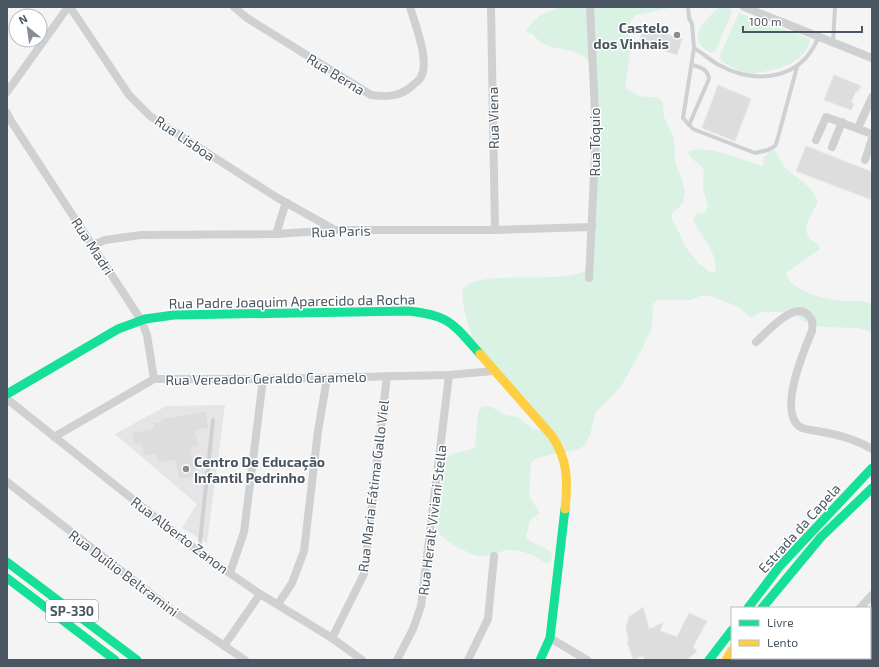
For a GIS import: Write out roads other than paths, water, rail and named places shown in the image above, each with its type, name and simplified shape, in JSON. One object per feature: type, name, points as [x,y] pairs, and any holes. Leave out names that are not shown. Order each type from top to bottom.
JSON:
[{"type":"main road","name":"Rua Padre Joaquim Aparecido da Rocha","points":[[7,394],[118,329],[140,320],[174,315],[408,311],[430,313],[453,324],[552,436],[563,451],[567,466],[568,482],[550,638],[540,660]]},
{"type":"main road","name":"Estrada da Capela","points":[[749,607],[779,567],[872,468]]},
{"type":"main road","name":"Estrada da Capela","points":[[763,607],[821,537],[872,488]]},
{"type":"main road","name":"SP-330","points":[[7,562],[136,660]]},
{"type":"main road","name":"SP-330","points":[[7,578],[115,660]]},
{"type":"main road","points":[[709,660],[731,631]]},
{"type":"street","points":[[7,92],[69,7]]},
{"type":"street","name":"Rua Lisboa","points":[[69,7],[114,75],[129,95],[145,111],[165,127],[286,202],[336,230]]},
{"type":"street","name":"Rua Berna","points":[[234,7],[246,18],[371,95],[386,97],[398,94],[409,88],[421,78],[424,60],[410,7]]},
{"type":"street","name":"Rua Viena","points":[[491,7],[494,230]]},
{"type":"street","name":"Rua Tóquio","points":[[589,278],[596,134],[590,7]]},
{"type":"street","points":[[744,7],[833,44],[872,58]]},
{"type":"street","points":[[858,128],[872,97]]},
{"type":"street","name":"Rua Madri","points":[[7,112],[9,120],[140,320],[147,335],[154,379]]},
{"type":"street","points":[[816,140],[826,117],[872,134]]},
{"type":"street","points":[[832,147],[842,122]]},
{"type":"street","points":[[864,160],[872,139]]},
{"type":"street","points":[[276,234],[286,202]]},
{"type":"street","name":"Rua Paris","points":[[92,246],[105,240],[141,235],[276,234],[336,230],[494,230],[592,227]]},
{"type":"street","points":[[756,342],[773,325],[788,314],[800,310],[804,311],[810,316],[813,323],[812,331],[792,391],[792,415],[796,423],[803,428],[841,435],[872,449]]},
{"type":"street","name":"Rua Vereador Geraldo Caramelo","points":[[54,437],[154,379],[263,379],[449,375],[494,370]]},
{"type":"street","name":"Rua Heralt Viviani Stella","points":[[397,660],[413,629],[421,606],[449,375]]},
{"type":"street","name":"Rua Maria Fátima Gallo Viel","points":[[332,638],[364,574],[387,376]]},
{"type":"street","points":[[278,604],[292,583],[304,551],[318,431],[327,378]]},
{"type":"street","points":[[230,573],[244,532],[263,379]]},
{"type":"street","name":"Rua Alberto Zanon","points":[[7,399],[199,552],[260,594],[332,638],[362,660]]},
{"type":"street","name":"Rua Duílio Beltramini","points":[[7,482],[160,602],[245,660]]},
{"type":"street","points":[[468,660],[488,619],[494,556]]},
{"type":"street","points":[[224,646],[260,594]]},
{"type":"street","points":[[861,607],[872,595]]},
{"type":"street","points":[[550,638],[587,660]]},
{"type":"lane","points":[[688,7],[689,18],[692,24],[694,48],[682,114],[683,118],[693,129],[755,153],[768,150],[775,146],[778,141],[797,67]]},
{"type":"lane","points":[[833,44],[835,7]]},
{"type":"lane","points":[[694,48],[719,65],[750,77],[772,76],[797,67],[809,55],[818,38]]},
{"type":"lane","points":[[689,125],[709,79],[708,74],[704,69],[692,65]]},
{"type":"lane","points":[[199,552],[213,420]]},
{"type":"place","name":"Castelo dos Vinhais","points":[[677,35]]},
{"type":"place","name":"Centro De Educação Infantil Pedrinho","points":[[186,469]]}]
